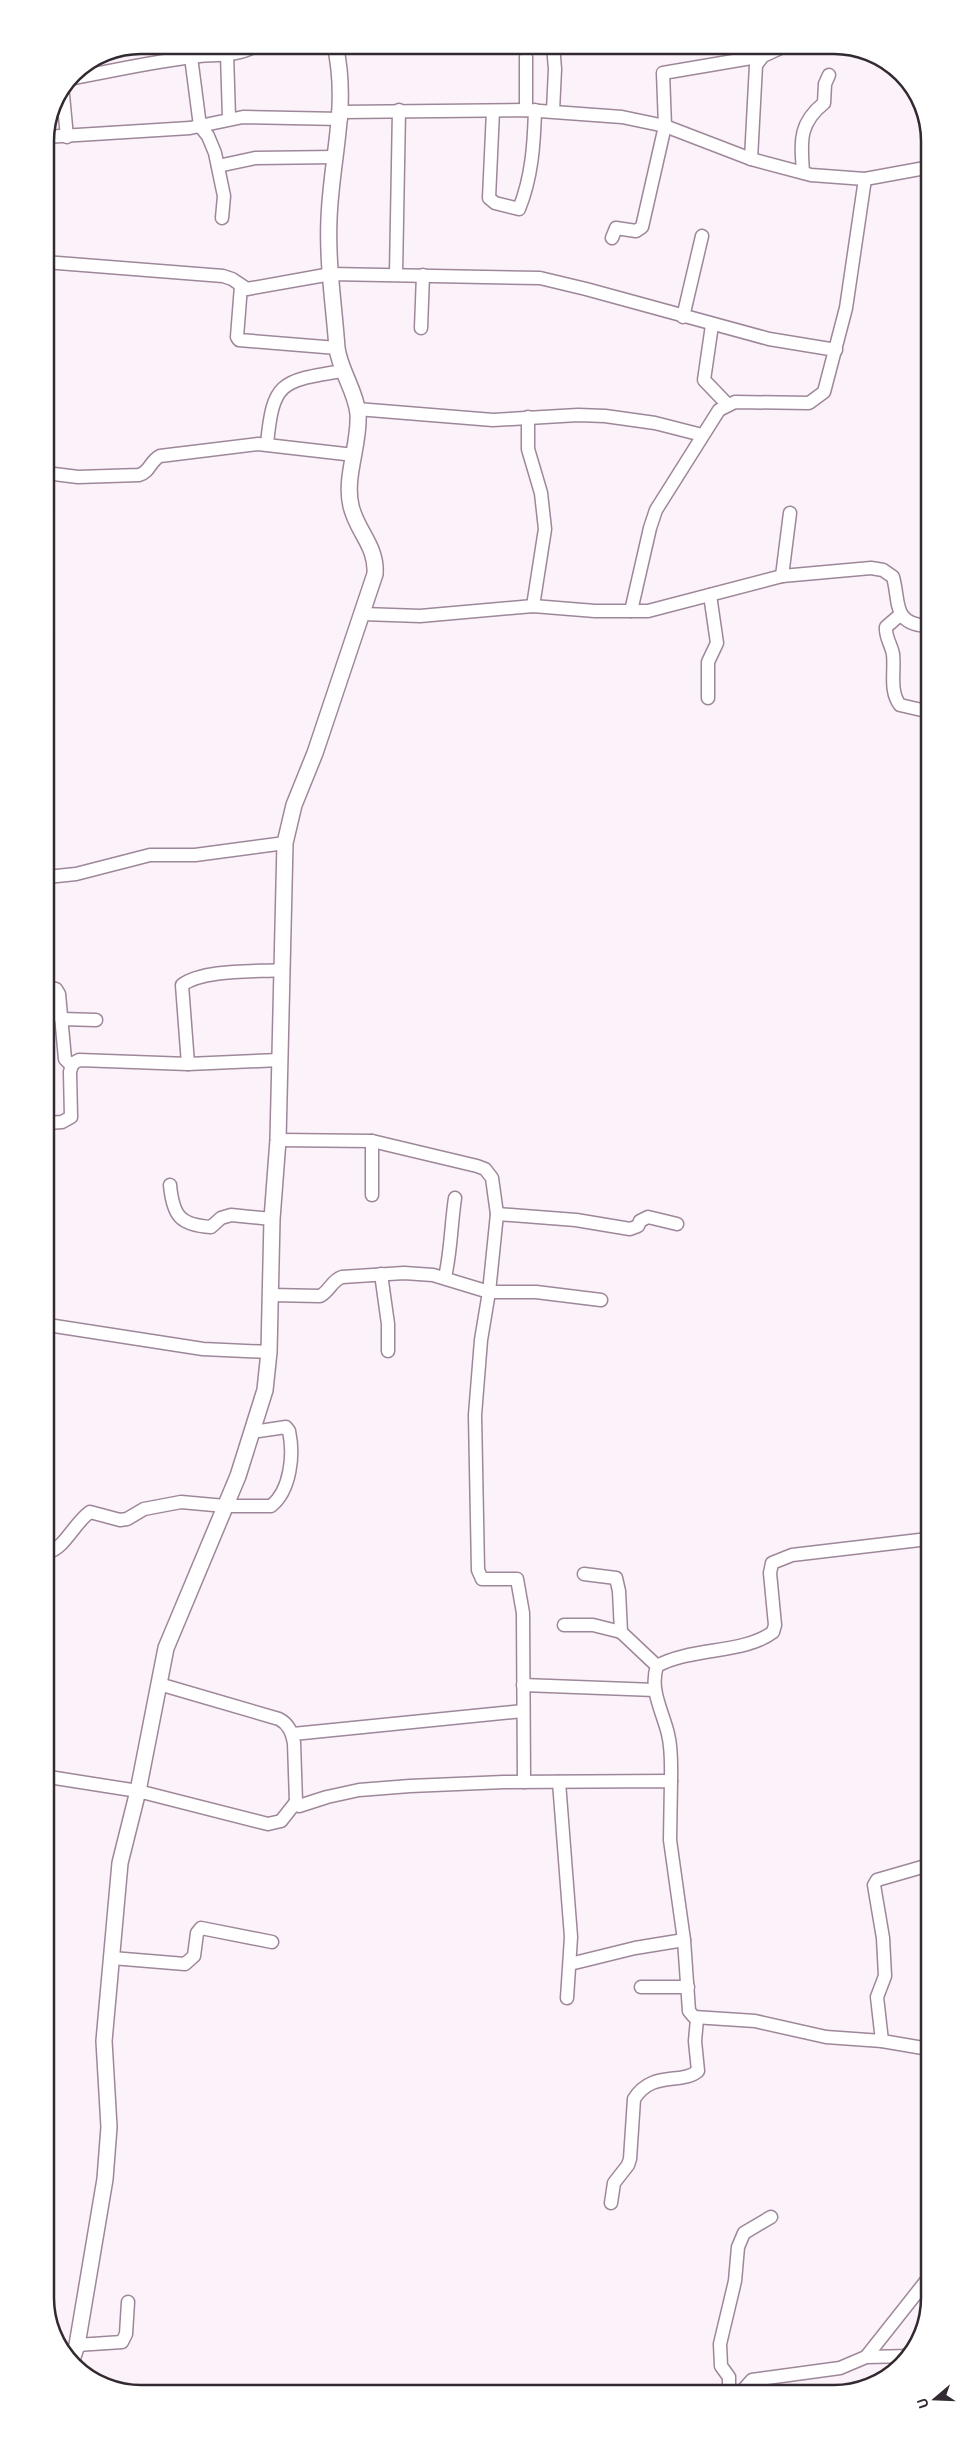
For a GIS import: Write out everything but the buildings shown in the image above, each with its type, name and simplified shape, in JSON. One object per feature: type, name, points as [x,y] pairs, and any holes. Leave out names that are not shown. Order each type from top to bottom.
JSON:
[{"type":"street","points":[[81,77],[191,57],[227,54],[229,118]]},
{"type":"street","points":[[74,2354],[77,2345],[104,2179],[109,2127],[104,2041],[120,1863],[138,1792],[166,1648],[175,1622],[225,1506],[265,1390],[269,1352],[272,1219],[278,1140],[285,843],[294,805],[315,753],[376,574],[376,562],[351,505],[354,456],[358,429],[357,409],[342,370],[337,348],[329,217],[341,115],[342,80],[337,54]]},
{"type":"street","points":[[553,111],[554,54]]},
{"type":"street","points":[[612,238],[616,228],[636,231],[642,227],[665,126],[664,72],[734,62],[767,54]]},
{"type":"street","points":[[751,159],[756,69],[762,56]]},
{"type":"street","points":[[191,57],[200,126],[208,136],[218,166],[224,196],[222,218]]},
{"type":"street","points":[[493,111],[489,198],[495,203],[519,209],[529,177],[534,146],[526,57]]},
{"type":"street","points":[[803,172],[801,137],[805,125],[815,111],[824,103],[825,84],[829,75]]},
{"type":"street","points":[[64,100],[67,137]]},
{"type":"street","points":[[396,274],[399,110]]},
{"type":"street","points":[[54,137],[200,126],[229,118],[341,115],[399,110],[530,110],[638,118],[665,126],[751,159],[836,178],[865,179],[921,169]]},
{"type":"street","points":[[218,166],[255,158],[336,157]]},
{"type":"street","points":[[631,611],[656,510],[719,410],[735,402],[809,403],[824,392],[846,308],[865,179]]},
{"type":"street","points":[[683,317],[702,236]]},
{"type":"street","points":[[54,263],[223,276],[232,279],[247,289],[332,274],[540,278],[769,338],[836,350]]},
{"type":"street","points":[[421,328],[424,275]]},
{"type":"street","points":[[241,286],[237,337],[239,340],[337,348]]},
{"type":"street","points":[[712,324],[704,380],[728,405]]},
{"type":"street","points":[[267,444],[273,404],[279,390],[290,383],[308,376],[342,370]]},
{"type":"street","points":[[357,409],[493,420],[578,415],[605,416],[655,423],[702,435]]},
{"type":"street","points":[[528,417],[528,449],[541,494],[545,529],[533,606]]},
{"type":"street","points":[[54,474],[78,476],[139,475],[148,470],[154,459],[160,456],[198,450],[267,444],[354,456]]},
{"type":"street","points":[[782,576],[790,513]]},
{"type":"street","points":[[363,614],[420,616],[533,606],[631,611],[665,608],[782,576],[871,568],[883,570],[893,577],[901,614],[907,621],[921,625]]},
{"type":"street","points":[[708,698],[708,662],[717,643],[710,595]]},
{"type":"street","points":[[901,614],[886,627],[886,638],[893,656],[894,693],[900,705],[921,710]]},
{"type":"street","points":[[54,876],[76,874],[150,855],[195,855],[285,843]]},
{"type":"street","points":[[188,1064],[182,985],[189,980],[208,975],[282,970]]},
{"type":"street","points":[[54,989],[59,994],[65,1059],[72,1066]]},
{"type":"street","points":[[61,1019],[96,1020]]},
{"type":"street","points":[[54,1123],[62,1122],[71,1117],[70,1072],[72,1066],[79,1060],[188,1064],[280,1060]]},
{"type":"street","points":[[278,1140],[372,1141],[485,1169],[492,1178],[498,1214],[489,1292],[481,1340],[476,1415],[478,1570],[480,1576],[486,1580],[518,1580],[523,1613],[524,1782]]},
{"type":"street","points":[[372,1141],[372,1195]]},
{"type":"street","points":[[170,1186],[174,1206],[182,1219],[192,1226],[211,1227],[221,1218],[231,1215],[272,1219]]},
{"type":"street","points":[[445,1278],[450,1257],[450,1232],[455,1198]]},
{"type":"street","points":[[498,1214],[576,1220],[630,1229],[638,1226],[640,1221],[648,1217],[677,1224]]},
{"type":"street","points":[[271,1295],[320,1296],[326,1293],[334,1280],[342,1277],[404,1273],[445,1278],[489,1292],[536,1292],[601,1300]]},
{"type":"street","points":[[382,1274],[388,1324],[388,1351]]},
{"type":"street","points":[[54,1326],[203,1349],[269,1352]]},
{"type":"street","points":[[54,1550],[58,1549],[72,1529],[90,1512],[120,1520],[127,1519],[144,1510],[181,1502],[225,1506],[271,1506],[283,1493],[291,1462],[289,1431],[286,1428],[280,1427],[252,1432]]},
{"type":"street","points":[[611,2203],[614,2183],[628,2165],[630,2159],[634,2099],[639,2091],[658,2080],[693,2074],[698,2070],[695,2041],[696,2019],[689,2010],[684,1940],[670,1840],[671,1781],[669,1736],[654,1690],[653,1677],[656,1666],[668,1660],[731,1647],[767,1637],[773,1632],[770,1573],[772,1564],[792,1555],[921,1540]]},
{"type":"street","points":[[584,1574],[616,1578],[619,1591],[621,1632]]},
{"type":"street","points":[[564,1625],[593,1625],[621,1632],[656,1666]]},
{"type":"street","points":[[54,1777],[138,1792],[268,1824],[278,1823],[296,1802],[293,1734],[286,1724],[279,1719],[159,1684]]},
{"type":"street","points":[[523,1685],[654,1690]]},
{"type":"street","points":[[293,1734],[523,1711]]},
{"type":"street","points":[[296,1802],[301,1806],[327,1796],[359,1790],[524,1782],[671,1781]]},
{"type":"street","points":[[559,1782],[571,1937],[568,1998]]},
{"type":"street","points":[[882,2041],[877,1997],[885,1976],[883,1938],[874,1884],[877,1880],[921,1867]]},
{"type":"street","points":[[112,1958],[157,1960],[185,1964],[194,1956],[197,1933],[202,1928],[272,1942]]},
{"type":"street","points":[[570,1964],[635,1948],[684,1940]]},
{"type":"street","points":[[641,1987],[688,1987]]},
{"type":"street","points":[[696,2019],[755,2021],[826,2037],[882,2041],[921,2048]]},
{"type":"street","points":[[729,2384],[721,2366],[720,2344],[735,2281],[738,2246],[744,2233],[771,2217]]},
{"type":"street","points":[[866,2357],[921,2287]]},
{"type":"street","points":[[77,2345],[122,2342],[126,2334],[128,2302]]},
{"type":"street","points":[[748,2385],[758,2379],[840,2368],[866,2357],[900,2356]]}]
